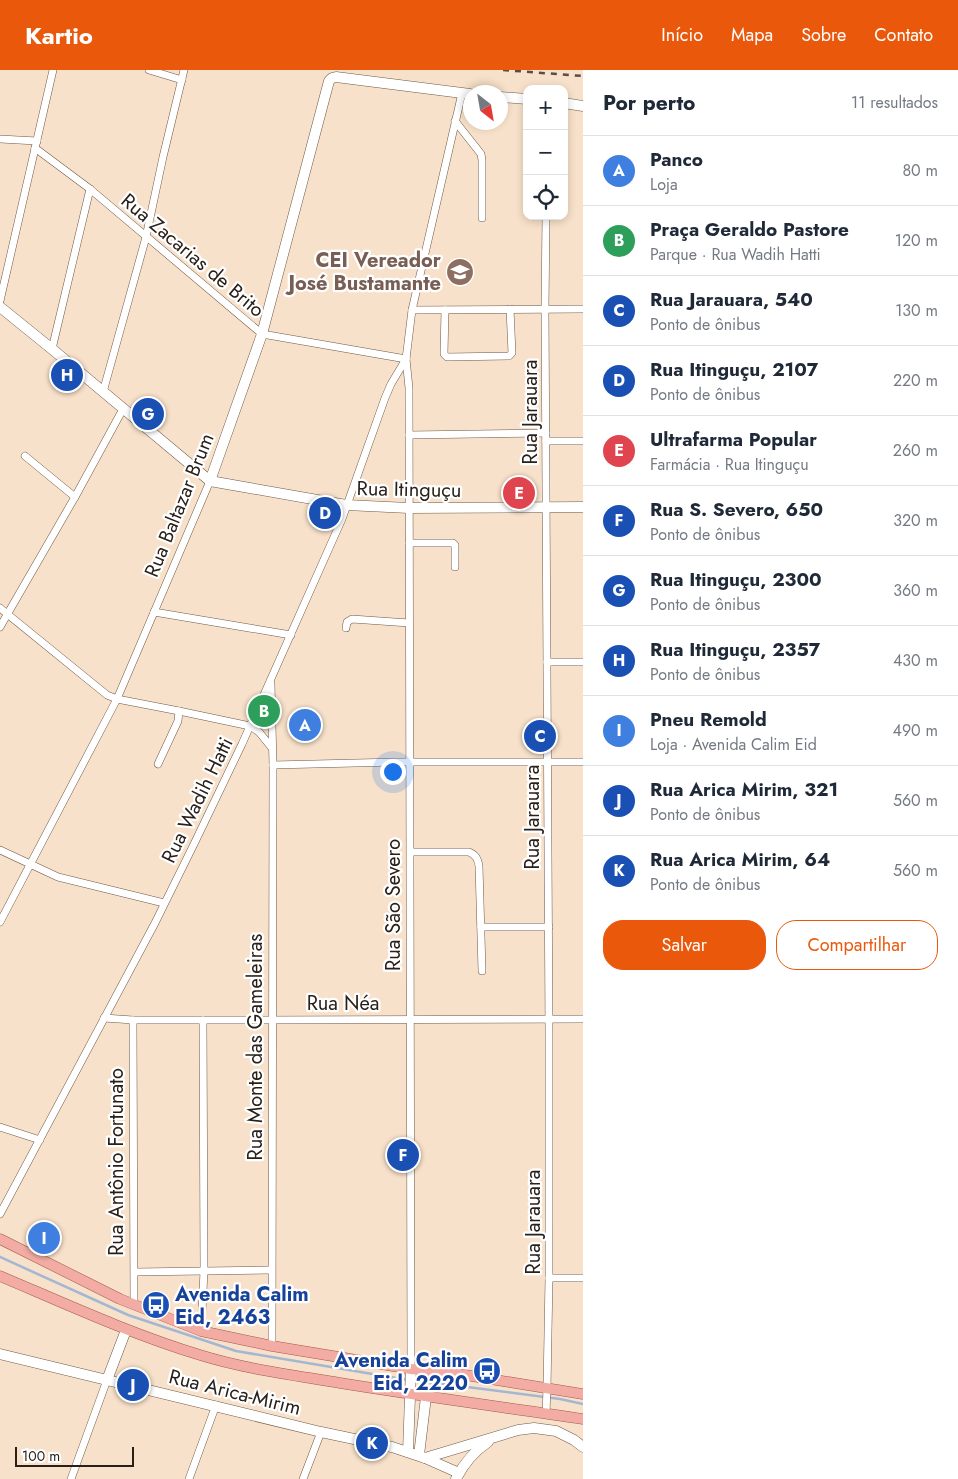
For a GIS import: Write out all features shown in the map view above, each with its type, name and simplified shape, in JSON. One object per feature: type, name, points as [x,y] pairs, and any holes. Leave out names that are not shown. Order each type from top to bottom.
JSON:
[{"type":"main road","points":[[0,1239],[134,1305],[201,1331],[272,1346],[411,1381],[426,1397],[583,1419]]},
{"type":"main road","points":[[0,1276],[126,1330],[200,1355],[280,1373],[411,1381],[459,1374],[583,1394]]},
{"type":"street","points":[[0,301],[53,70]]},
{"type":"street","points":[[149,70],[182,80]]},
{"type":"street","points":[[103,392],[146,237],[184,70]]},
{"type":"street","name":"Rua Baltazar Brum","points":[[0,922],[117,699],[210,481],[262,334],[329,81],[336,77],[463,94]]},
{"type":"street","points":[[508,98],[523,99]]},
{"type":"street","points":[[406,359],[412,310],[455,120],[463,101]]},
{"type":"street","points":[[568,104],[583,106]]},
{"type":"street","points":[[455,120],[481,154],[482,218]]},
{"type":"street","points":[[0,139],[36,144]]},
{"type":"street","name":"Rua Zacarias de Brito","points":[[36,144],[262,334],[406,359]]},
{"type":"street","points":[[52,349],[90,189]]},
{"type":"street","name":"Rua Jarauara","points":[[546,220],[549,927],[549,1278],[546,1414]]},
{"type":"street","name":"Rua Itinguçu","points":[[0,307],[210,481],[346,506],[409,508],[583,507]]},
{"type":"street","points":[[444,310],[445,356],[509,356],[512,353],[510,309]]},
{"type":"street","points":[[412,310],[583,310]]},
{"type":"street","name":"Rua São Severo","points":[[406,359],[409,388],[411,852],[411,1381],[408,1452]]},
{"type":"street","name":"Rua Wadih Hatti","points":[[0,1214],[195,842],[271,681],[342,519],[385,398],[406,359]]},
{"type":"street","points":[[0,627],[123,409]]},
{"type":"street","points":[[409,435],[546,437],[583,441]]},
{"type":"street","points":[[25,456],[75,497]]},
{"type":"street","points":[[409,543],[453,543],[455,545],[455,567]]},
{"type":"street","points":[[0,608],[103,692],[117,699],[179,710],[250,726],[258,732],[272,749]]},
{"type":"street","points":[[154,612],[291,635]]},
{"type":"street","points":[[346,628],[347,622],[352,619],[410,623]]},
{"type":"street","points":[[547,662],[583,662]]},
{"type":"street","name":"Rua Monte das Gameleiras","points":[[271,681],[273,765],[272,1346]]},
{"type":"street","points":[[158,764],[178,721],[179,710]]},
{"type":"street","points":[[273,765],[410,762],[583,762]]},
{"type":"street","points":[[0,850],[65,879],[164,903]]},
{"type":"street","points":[[411,852],[469,852],[478,859],[482,971]]},
{"type":"street","points":[[481,927],[549,927]]},
{"type":"street","name":"Rua Néa","points":[[104,1018],[133,1020],[583,1019]]},
{"type":"street","name":"Rua Antônio Fortunato","points":[[133,1020],[134,1305]]},
{"type":"street","points":[[201,1331],[204,1271],[203,1020]]},
{"type":"street","points":[[0,1127],[40,1140]]},
{"type":"street","points":[[134,1272],[271,1270]]},
{"type":"street","points":[[549,1278],[583,1278]]},
{"type":"street","points":[[70,1479],[126,1330]]},
{"type":"street","name":"Rua Arica-Mirim","points":[[0,1354],[408,1452],[422,1457],[457,1476]]},
{"type":"street","points":[[426,1397],[422,1457],[518,1430],[534,1428],[562,1433],[583,1447]]},
{"type":"street","points":[[188,1479],[216,1405]]},
{"type":"street","points":[[304,1479],[321,1432]]},
{"type":"street","points":[[457,1476],[467,1460],[481,1446],[500,1435]]},
{"type":"green space","points":[[267,697],[269,730],[253,726]]},
{"type":"waterway","points":[[0,1257],[128,1315],[236,1351],[408,1380]]},
{"type":"waterway","points":[[413,1380],[560,1399],[583,1404]]},
{"type":"railway","points":[[503,70],[583,76]]},
{"type":"place","name":"CEI Vereador José Bustamante","points":[[460,272]]},
{"type":"place","name":"Rua Itinguçu, 2357","points":[[67,375]]},
{"type":"place","name":"Rua Itinguçu, 2300","points":[[148,414]]},
{"type":"place","name":"Ultrafarma Popular","points":[[519,493]]},
{"type":"place","name":"Rua Itinguçu, 2107","points":[[325,513]]},
{"type":"place","name":"Praça Geraldo Pastore","points":[[264,711]]},
{"type":"place","name":"Panco","points":[[305,725]]},
{"type":"place","name":"Rua Jarauara, 540","points":[[540,736]]},
{"type":"place","name":"Rua S. Severo, 650","points":[[403,1155]]},
{"type":"place","name":"Pneu Remold","points":[[44,1238]]},
{"type":"place","name":"Avenida Calim Eid, 2463","points":[[156,1305]]},
{"type":"place","name":"Avenida Calim Eid, 2220","points":[[487,1371]]},
{"type":"place","name":"Rua Arica Mirim, 321","points":[[133,1385]]},
{"type":"place","name":"Rua Arica Mirim, 64","points":[[372,1443]]}]
